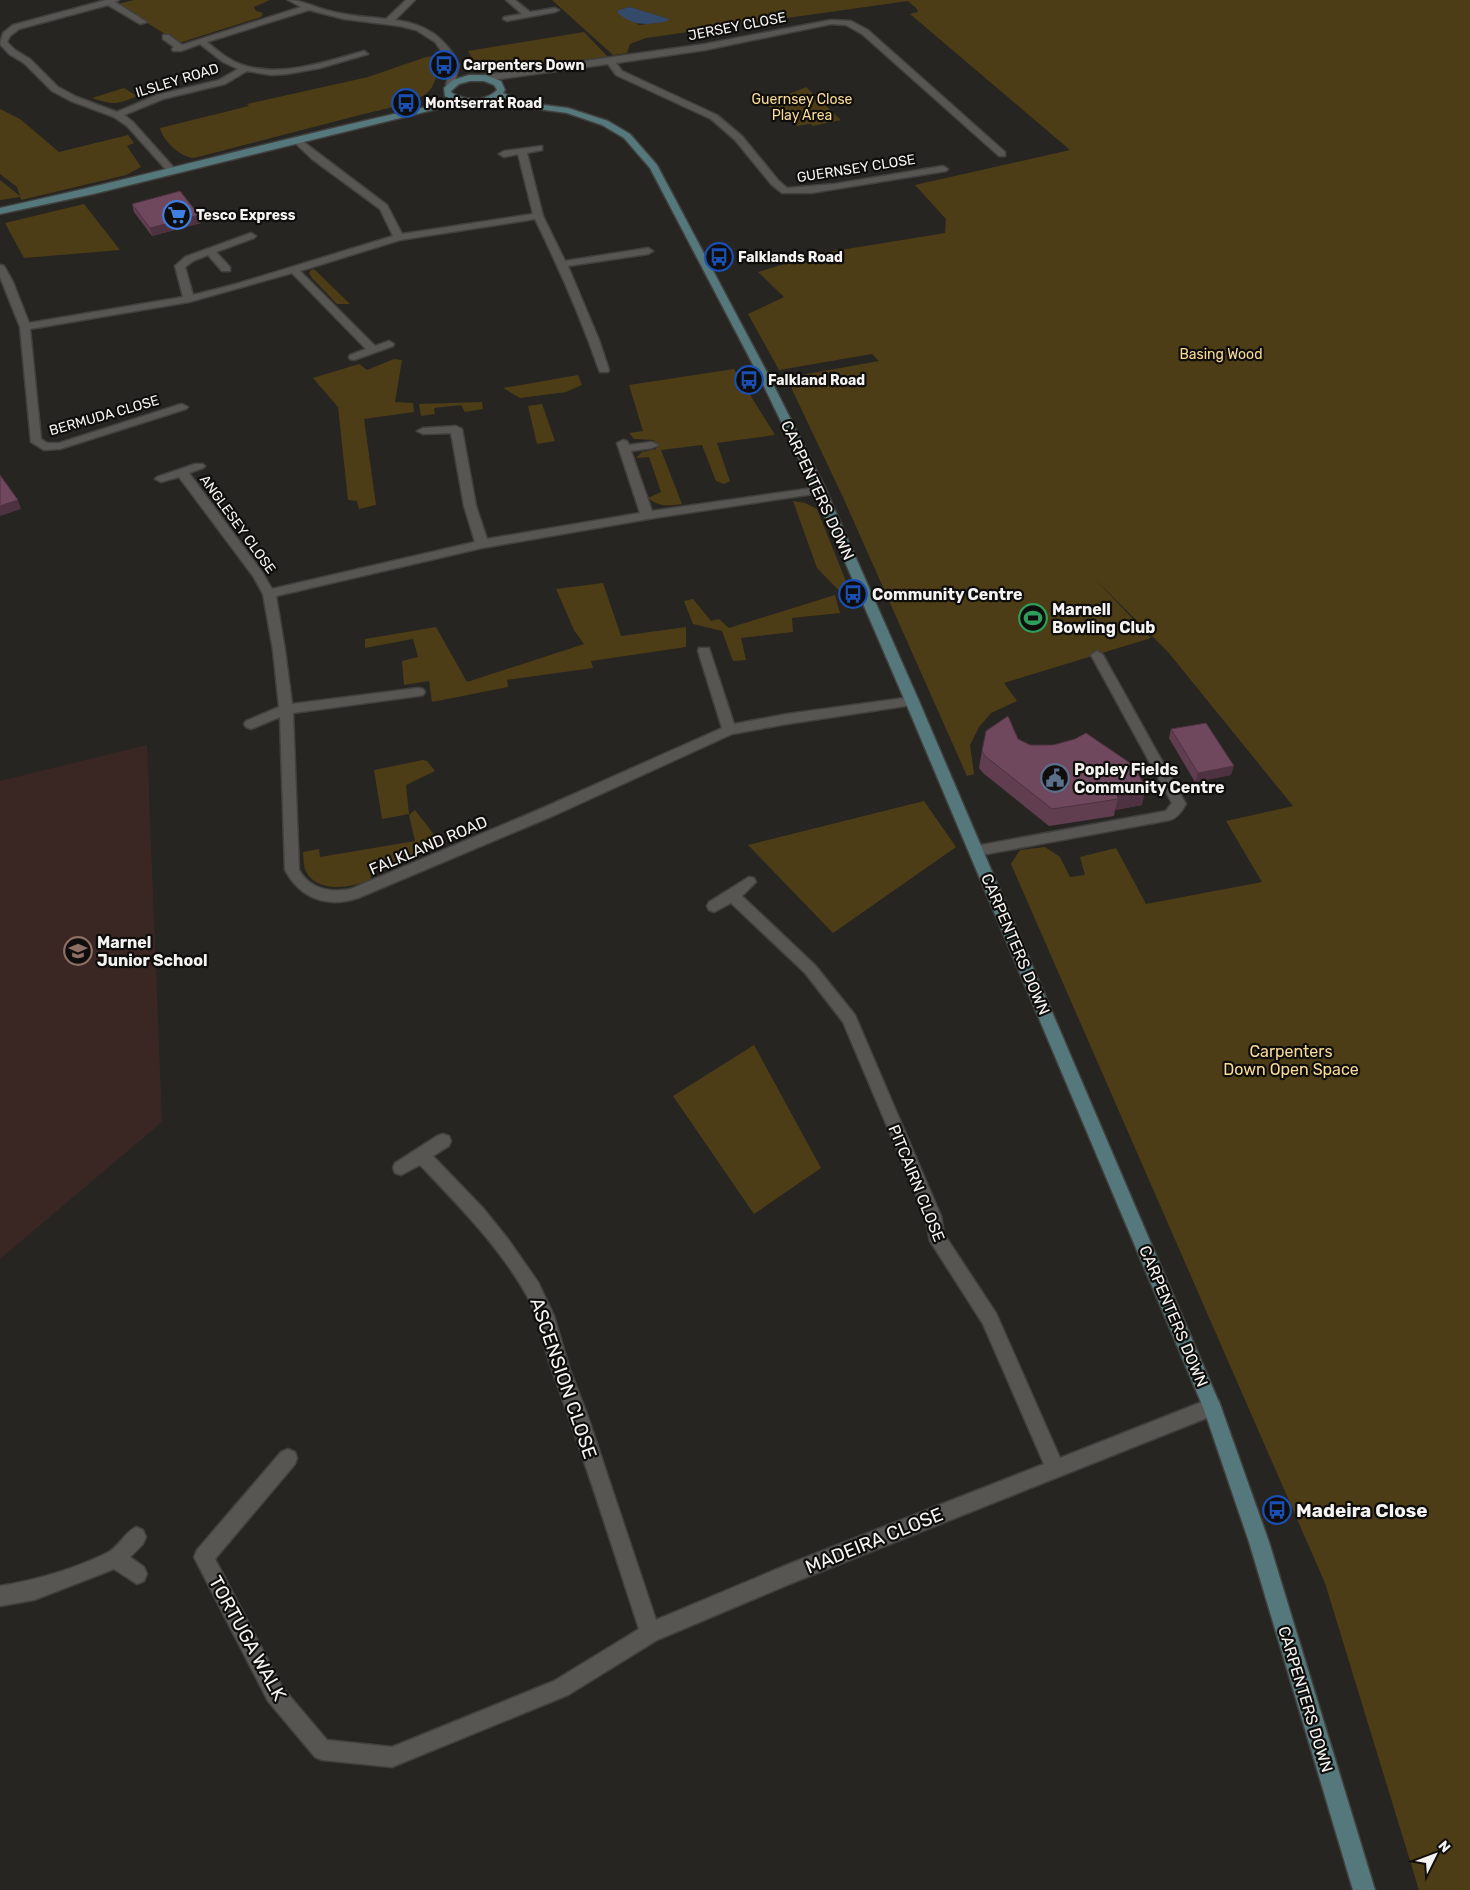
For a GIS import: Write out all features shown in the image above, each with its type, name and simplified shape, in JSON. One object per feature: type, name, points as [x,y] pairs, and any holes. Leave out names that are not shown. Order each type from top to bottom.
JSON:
[{"type":"street","points":[[292,0],[306,8],[329,14],[411,26],[434,36],[449,52],[455,65],[449,90]]},
{"type":"street","points":[[388,22],[411,0]]},
{"type":"street","points":[[510,0],[527,14]]},
{"type":"street","points":[[143,22],[112,1],[16,27],[3,35],[3,42],[12,52],[27,61],[55,89],[74,99],[117,115],[130,124],[172,171]]},
{"type":"street","points":[[166,37],[178,48],[306,8]]},
{"type":"street","points":[[507,19],[555,10]]},
{"type":"street","name":"JERSEY CLOSE","points":[[485,78],[611,62],[830,22],[848,23],[858,27],[888,51],[1002,154]]},
{"type":"street","name":"ILSLEY ROAD","points":[[202,41],[218,56],[245,69],[267,72],[340,60],[364,54]]},
{"type":"street","points":[[340,60],[345,70]]},
{"type":"street","name":"GUERNSEY CLOSE","points":[[611,62],[620,73],[706,113],[727,126],[774,181],[785,191],[794,192],[827,188],[943,168]]},
{"type":"street","name":"ILSLEY ROAD","points":[[117,115],[160,97],[222,82],[245,69]]},
{"type":"street","points":[[455,70],[469,78],[492,80],[499,90],[522,102]]},
{"type":"street","name":"JERSEY CLOSE","points":[[499,90],[520,74]]},
{"type":"street","points":[[415,111],[469,78]]},
{"type":"street","points":[[449,90],[460,100]]},
{"type":"street","points":[[483,100],[499,90]]},
{"type":"street","points":[[0,211],[415,111],[447,105],[460,100],[522,102]]},
{"type":"street","name":"CARPENTERS DOWN","points":[[522,102],[568,111],[605,123],[627,136],[654,167],[765,378],[820,490],[912,701],[1212,1407],[1259,1542],[1364,1890]]},
{"type":"street","points":[[297,140],[315,157],[384,207],[399,237]]},
{"type":"street","points":[[504,154],[538,148]]},
{"type":"street","points":[[522,151],[538,216],[562,264],[594,340],[604,370]]},
{"type":"street","points":[[25,327],[189,299],[294,270],[399,237],[538,216]]},
{"type":"street","points":[[189,299],[180,266],[189,259],[251,236]]},
{"type":"street","points":[[209,251],[226,269]]},
{"type":"street","points":[[562,264],[648,251]]},
{"type":"street","name":"BERMUDA CLOSE","points":[[0,268],[8,282],[25,327],[34,440],[44,447],[60,446],[182,407]]},
{"type":"street","points":[[294,270],[372,350]]},
{"type":"street","points":[[354,357],[389,344]]},
{"type":"street","points":[[424,431],[456,429],[470,506],[482,544]]},
{"type":"street","points":[[647,515],[624,446],[652,445]]},
{"type":"street","name":"ANGLESEY CLOSE","points":[[161,479],[199,466]]},
{"type":"street","name":"ANGLESEY CLOSE","points":[[182,472],[258,575],[268,594]]},
{"type":"street","points":[[268,594],[482,544],[647,515],[820,490]]},
{"type":"street","name":"FALKLAND ROAD","points":[[268,594],[279,650],[286,709],[292,870],[295,878],[306,888],[321,895],[346,896],[368,889],[559,808],[729,730],[787,719],[912,701]]},
{"type":"street","points":[[704,651],[729,730]]},
{"type":"street","points":[[976,851],[1170,815],[1179,804],[1097,655]]},
{"type":"street","points":[[251,724],[286,709],[418,692]]},
{"type":"street","points":[[714,906],[732,896],[750,882]]},
{"type":"street","name":"PITCAIRN CLOSE","points":[[732,896],[809,967],[836,998],[850,1019],[932,1216],[936,1236],[990,1319],[1055,1468]]},
{"type":"street","points":[[401,1168],[443,1140]]},
{"type":"street","name":"ASCENSION CLOSE","points":[[421,1155],[477,1213],[502,1244],[532,1288],[545,1316],[561,1370],[578,1414],[650,1633]]},
{"type":"street","name":"MADEIRA CLOSE","points":[[650,1633],[789,1574],[1212,1407]]},
{"type":"street","name":"TORTUGA WALK","points":[[288,1458],[204,1557],[275,1694],[322,1750],[392,1757],[561,1688],[650,1633]]},
{"type":"street","points":[[0,1596],[34,1590],[116,1558],[136,1537]]},
{"type":"street","points":[[116,1558],[137,1574]]},
{"type":"shaded area","name":"Marnel Junior School","points":[[147,745],[162,1122],[0,1259],[0,781]]},
{"type":"green space","points":[[134,0],[270,0],[254,7],[256,11],[263,13],[261,17],[179,43],[118,4]]},
{"type":"green space","points":[[552,0],[1470,0],[1470,1890],[1419,1890],[1325,1583],[1011,864],[1020,850],[1045,847],[1060,857],[1070,877],[1085,875],[1080,857],[1116,848],[1146,904],[1262,882],[1226,821],[1293,806],[1168,652],[1094,578],[1151,638],[1004,683],[1017,701],[991,713],[979,727],[970,745],[974,774],[967,776],[842,495],[788,381],[790,377],[879,361],[872,354],[779,370],[748,314],[784,297],[758,272],[822,253],[945,233],[946,219],[915,185],[1070,150],[910,14],[918,12],[908,1],[646,38],[630,44],[627,53],[613,55]],"holes":[[[630,7],[668,19],[639,25],[618,10]]]},
{"type":"green space","points":[[584,32],[608,57],[488,70],[477,67],[468,51]]},
{"type":"green space","points":[[435,56],[440,73],[430,90],[414,100],[394,107],[194,158],[183,155],[168,143],[160,128],[249,106],[247,104],[368,77],[426,57]]},
{"type":"green space","name":"Guernsey Close Play Area","points":[[806,87],[841,120],[813,126],[810,124],[797,126],[766,104]]},
{"type":"green space","points":[[124,88],[137,96],[115,103],[92,98]]},
{"type":"green space","points":[[0,109],[20,119],[59,152],[128,135],[134,143],[127,146],[141,167],[126,175],[21,200],[20,197],[0,200],[0,180],[20,196],[17,187],[0,174]]},
{"type":"green space","points":[[84,204],[120,250],[24,258],[5,223]]},
{"type":"green space","points":[[314,269],[350,304],[337,304],[312,278],[309,273]]},
{"type":"green space","points":[[394,359],[402,360],[395,402],[413,403],[414,412],[364,419],[376,505],[359,509],[357,501],[348,500],[338,407],[313,378],[359,364],[367,370]]},
{"type":"green space","points":[[734,369],[775,435],[717,443],[730,481],[724,484],[716,481],[702,445],[661,450],[682,504],[664,505],[652,501],[648,498],[661,492],[649,457],[636,458],[642,452],[656,449],[654,440],[634,439],[629,433],[643,431],[629,385]]},
{"type":"green space","points":[[578,375],[582,385],[566,392],[520,398],[503,388]]},
{"type":"green space","points":[[482,402],[483,409],[465,412],[461,405],[434,408],[435,414],[421,416],[419,404]]},
{"type":"green space","points":[[542,404],[555,441],[537,444],[528,406]]},
{"type":"green space","points":[[793,501],[805,503],[817,509],[857,609],[817,568]]},
{"type":"green space","points":[[603,583],[621,636],[686,627],[686,647],[591,661],[593,668],[507,680],[508,687],[432,702],[429,681],[404,685],[402,661],[418,657],[413,639],[365,648],[365,639],[436,627],[467,682],[584,644],[574,630],[556,589]]},
{"type":"green space","points":[[835,595],[840,613],[792,618],[793,632],[741,638],[746,660],[733,661],[722,631],[693,624],[684,601],[693,599],[711,621],[719,619],[729,628]]},
{"type":"green space","points":[[423,760],[427,761],[435,771],[406,785],[409,814],[382,819],[374,770]]},
{"type":"green space","points":[[924,801],[956,847],[833,933],[748,845]]},
{"type":"green space","points":[[415,810],[442,845],[436,849],[427,849],[372,873],[370,880],[344,887],[325,886],[310,877],[305,869],[303,852],[319,849],[320,857],[415,841],[409,815]]},
{"type":"green space","points":[[754,1045],[821,1168],[754,1214],[673,1096]]},
{"type":"water","points":[[630,7],[669,19],[668,21],[648,24],[636,23],[618,13],[618,10]]},
{"type":"building","points":[[180,191],[199,215],[150,228],[132,204]]},
{"type":"building","points":[[0,475],[18,500],[0,506]]},
{"type":"building","name":"Popley Fields Community Centre","points":[[1008,716],[1018,739],[1030,745],[1053,745],[1075,739],[1086,733],[1133,765],[1146,788],[1117,793],[1118,799],[1052,809],[985,756],[982,751],[986,731]]},
{"type":"building","points":[[1206,723],[1234,766],[1198,773],[1171,729]]},
{"type":"place","name":"Carpenters Down","points":[[444,65]]},
{"type":"place","name":"Montserrat Road","points":[[406,103]]},
{"type":"place","name":"Tesco Express","points":[[177,215]]},
{"type":"place","name":"Falklands Road","points":[[719,257]]},
{"type":"place","name":"Falkland Road","points":[[749,380]]},
{"type":"place","name":"Community Centre","points":[[853,594]]},
{"type":"place","name":"Marnell Bowling Club","points":[[1033,618]]},
{"type":"place","name":"Popley Fields Community Centre","points":[[1055,778]]},
{"type":"place","name":"Marnel Junior School","points":[[78,951]]},
{"type":"place","name":"Madeira Close","points":[[1277,1510]]},
{"type":"park label","name":"Basing Wood","points":[[1221,354]]},
{"type":"park label","name":"Carpenters Down Open Space","points":[[1291,1060]]}]
